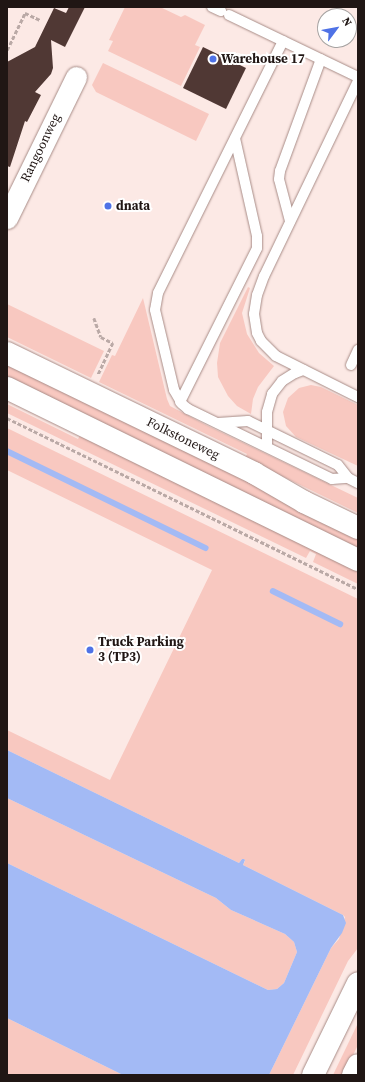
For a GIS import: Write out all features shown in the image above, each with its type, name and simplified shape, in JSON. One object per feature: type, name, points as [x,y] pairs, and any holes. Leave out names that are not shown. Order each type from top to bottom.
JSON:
[{"type":"street","name":"Rangoonweg","points":[[7,218],[76,77]]},
{"type":"street","name":"Folkstoneweg","points":[[7,353],[254,473],[304,502],[358,528]]},
{"type":"street","points":[[7,388],[358,560]]},
{"type":"street","points":[[313,1075],[358,983]]},
{"type":"street","points":[[353,1075],[358,1065]]},
{"type":"lane","points":[[221,11],[358,77]]},
{"type":"lane","points":[[283,42],[156,299],[155,310],[174,390],[180,402],[188,409],[332,479],[348,478]]},
{"type":"lane","points":[[290,221],[280,182],[280,171],[321,59]]},
{"type":"lane","points":[[358,80],[260,286],[255,305],[255,324],[261,341],[268,349],[287,363],[358,397]]},
{"type":"lane","points":[[180,402],[257,248],[257,236],[235,138]]},
{"type":"lane","points":[[351,365],[358,350]]},
{"type":"lane","points":[[267,447],[268,405],[275,388],[286,378],[303,370]]},
{"type":"lane","points":[[218,423],[248,421],[338,465],[348,478],[358,483]]},
{"type":"path","points":[[7,50],[25,13],[40,20]]},
{"type":"path","points":[[94,318],[100,337],[113,343],[108,354]]},
{"type":"path","points":[[7,418],[358,589]]},
{"type":"shaded area","points":[[125,7],[160,7],[181,17],[185,15],[205,25],[195,45],[200,47],[181,86],[108,51],[113,41],[109,40]]},
{"type":"shaded area","points":[[103,63],[209,114],[196,141],[96,92],[92,85]]},
{"type":"shaded area","points":[[248,287],[250,288],[242,313],[247,334],[259,353],[274,366],[258,387],[253,399],[251,414],[237,406],[228,396],[218,377],[217,363],[220,343]]},
{"type":"shaded area","points":[[143,298],[167,399],[170,406],[206,425],[358,498],[358,513],[245,458],[247,454],[99,382],[112,355],[115,356]]},
{"type":"shaded area","points":[[7,304],[104,351],[91,378],[7,337]]},
{"type":"shaded area","points":[[7,363],[358,533],[358,549],[7,378]]},
{"type":"shaded area","points":[[311,385],[321,387],[358,405],[358,466],[296,437],[286,426],[283,412],[288,398],[299,388]]},
{"type":"shaded area","points":[[7,404],[78,439],[81,434],[358,572],[358,584],[313,562],[316,554],[310,551],[306,558],[7,413]]},
{"type":"shaded area","points":[[7,428],[358,599],[358,948],[348,961],[293,1075],[269,1075],[331,948],[339,939],[345,917],[243,865],[245,861],[244,859],[242,859],[239,863],[7,750],[7,730],[110,780],[212,570],[7,470]]},
{"type":"shaded area","points":[[7,798],[216,898],[231,910],[285,934],[294,942],[297,952],[284,983],[277,989],[268,990],[7,863]]},
{"type":"shaded area","points":[[7,1018],[123,1075],[7,1075]]},
{"type":"shaded area","points":[[358,1023],[358,1045],[343,1075],[333,1075]]},
{"type":"water","points":[[7,750],[239,863],[242,859],[244,859],[243,865],[343,915],[346,923],[342,933],[331,948],[269,1075],[123,1075],[7,1018],[7,863],[268,990],[277,989],[284,983],[297,952],[294,942],[285,934],[231,910],[216,898],[7,798]]},
{"type":"building","points":[[69,7],[85,7],[65,47],[51,40],[53,68],[51,74],[35,92],[41,95],[27,122],[25,121],[10,167],[7,166],[7,62],[35,47],[54,8],[66,13]]},
{"type":"building","name":"Warehouse 17","points":[[203,47],[246,68],[226,109],[183,88]]},
{"type":"waterway","points":[[7,451],[206,548]]},
{"type":"waterway","points":[[273,591],[340,624]]},
{"type":"place","name":"Warehouse 17","points":[[213,59]]},
{"type":"place","name":"dnata","points":[[108,206]]},
{"type":"place","name":"Truck Parking 3 (TP3)","points":[[90,650]]}]
